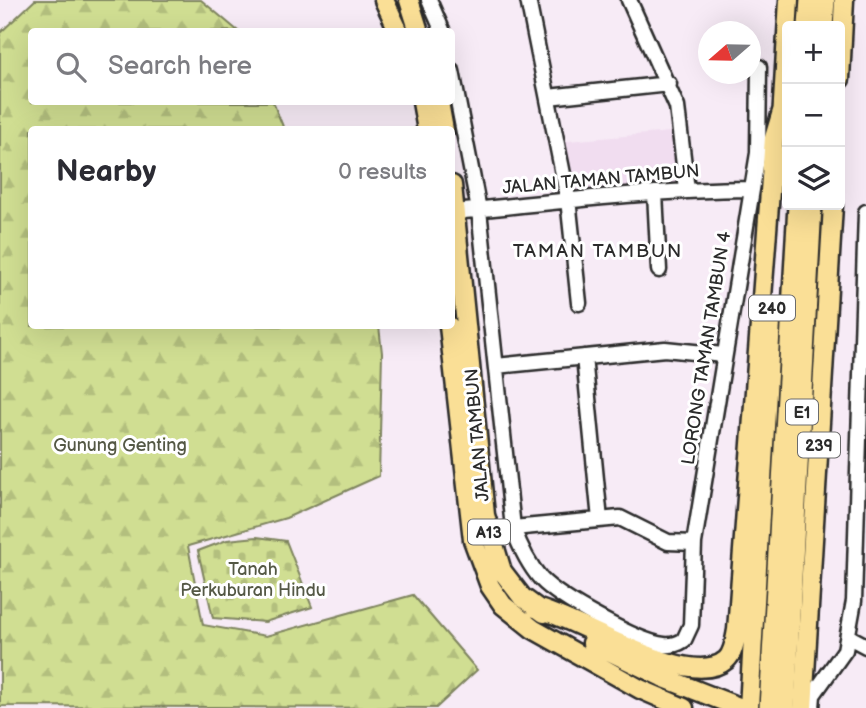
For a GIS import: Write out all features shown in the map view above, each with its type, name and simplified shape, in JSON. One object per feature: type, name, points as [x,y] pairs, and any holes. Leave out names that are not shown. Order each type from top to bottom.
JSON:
[{"type":"highway","points":[[808,21],[810,0]]},
{"type":"highway","points":[[823,21],[825,0]]},
{"type":"highway","name":"E1","points":[[785,708],[782,619],[798,210]]},
{"type":"highway","name":"E1","points":[[769,708],[782,619],[812,210]]},
{"type":"main road","points":[[384,0],[397,28]]},
{"type":"main road","points":[[409,0],[418,28]]},
{"type":"main road","name":"240","points":[[784,84],[789,0]]},
{"type":"main road","points":[[843,21],[844,0]]},
{"type":"main road","points":[[423,105],[426,126]]},
{"type":"main road","points":[[440,105],[443,126]]},
{"type":"main road","points":[[535,608],[558,612],[628,648],[677,666],[717,664],[725,662],[731,654],[737,630],[774,138],[782,111]]},
{"type":"main road","name":"240","points":[[749,708],[782,125]]},
{"type":"main road","name":"239","points":[[803,708],[832,210]]},
{"type":"main road","name":"JALAN TAMBUN","points":[[455,212],[485,515],[502,571],[510,584],[535,608],[623,660],[741,708]]},
{"type":"main road","name":"JALAN TAMBUN","points":[[449,329],[473,540],[490,586],[503,605],[533,629],[640,689],[684,708]]},
{"type":"main road","points":[[640,689],[662,708]]},
{"type":"street","points":[[429,0],[441,28]]},
{"type":"street","points":[[528,0],[568,199],[579,303]]},
{"type":"street","points":[[629,0],[669,84],[677,107],[687,190]]},
{"type":"street","points":[[548,97],[669,84]]},
{"type":"street","name":"LORONG TAMAN TAMBUN 4","points":[[513,528],[523,553],[543,581],[589,612],[661,645],[674,645],[688,635],[694,544],[758,153],[759,84]]},
{"type":"street","points":[[455,86],[479,210],[513,528],[621,519],[668,542],[694,544]]},
{"type":"street","name":"JALAN TAMAN TAMBUN","points":[[455,212],[568,199],[687,190],[751,189]]},
{"type":"street","points":[[655,193],[659,270]]},
{"type":"street","points":[[812,708],[813,695],[845,650],[860,601],[866,212]]},
{"type":"street","points":[[496,366],[678,348],[723,355]]},
{"type":"street","points":[[584,357],[600,520]]},
{"type":"street","points":[[849,637],[866,646]]},
{"type":"shaded area","points":[[681,131],[686,191],[571,199],[556,142]]},
{"type":"green space","name":"Gunung Genting","points":[[35,0],[201,0],[234,28],[28,28],[28,105],[274,105],[283,126],[28,126],[28,329],[379,329],[382,353],[379,476],[286,518],[188,546],[203,625],[266,636],[413,595],[477,670],[436,708],[0,706],[0,33]]},
{"type":"green space","name":"Tanah Perkuburan Hindu","points":[[257,537],[286,541],[312,607],[265,622],[213,618],[198,551],[227,540]]},
{"type":"district","name":"TAMAN TAMBUN","points":[[598,250]]}]
